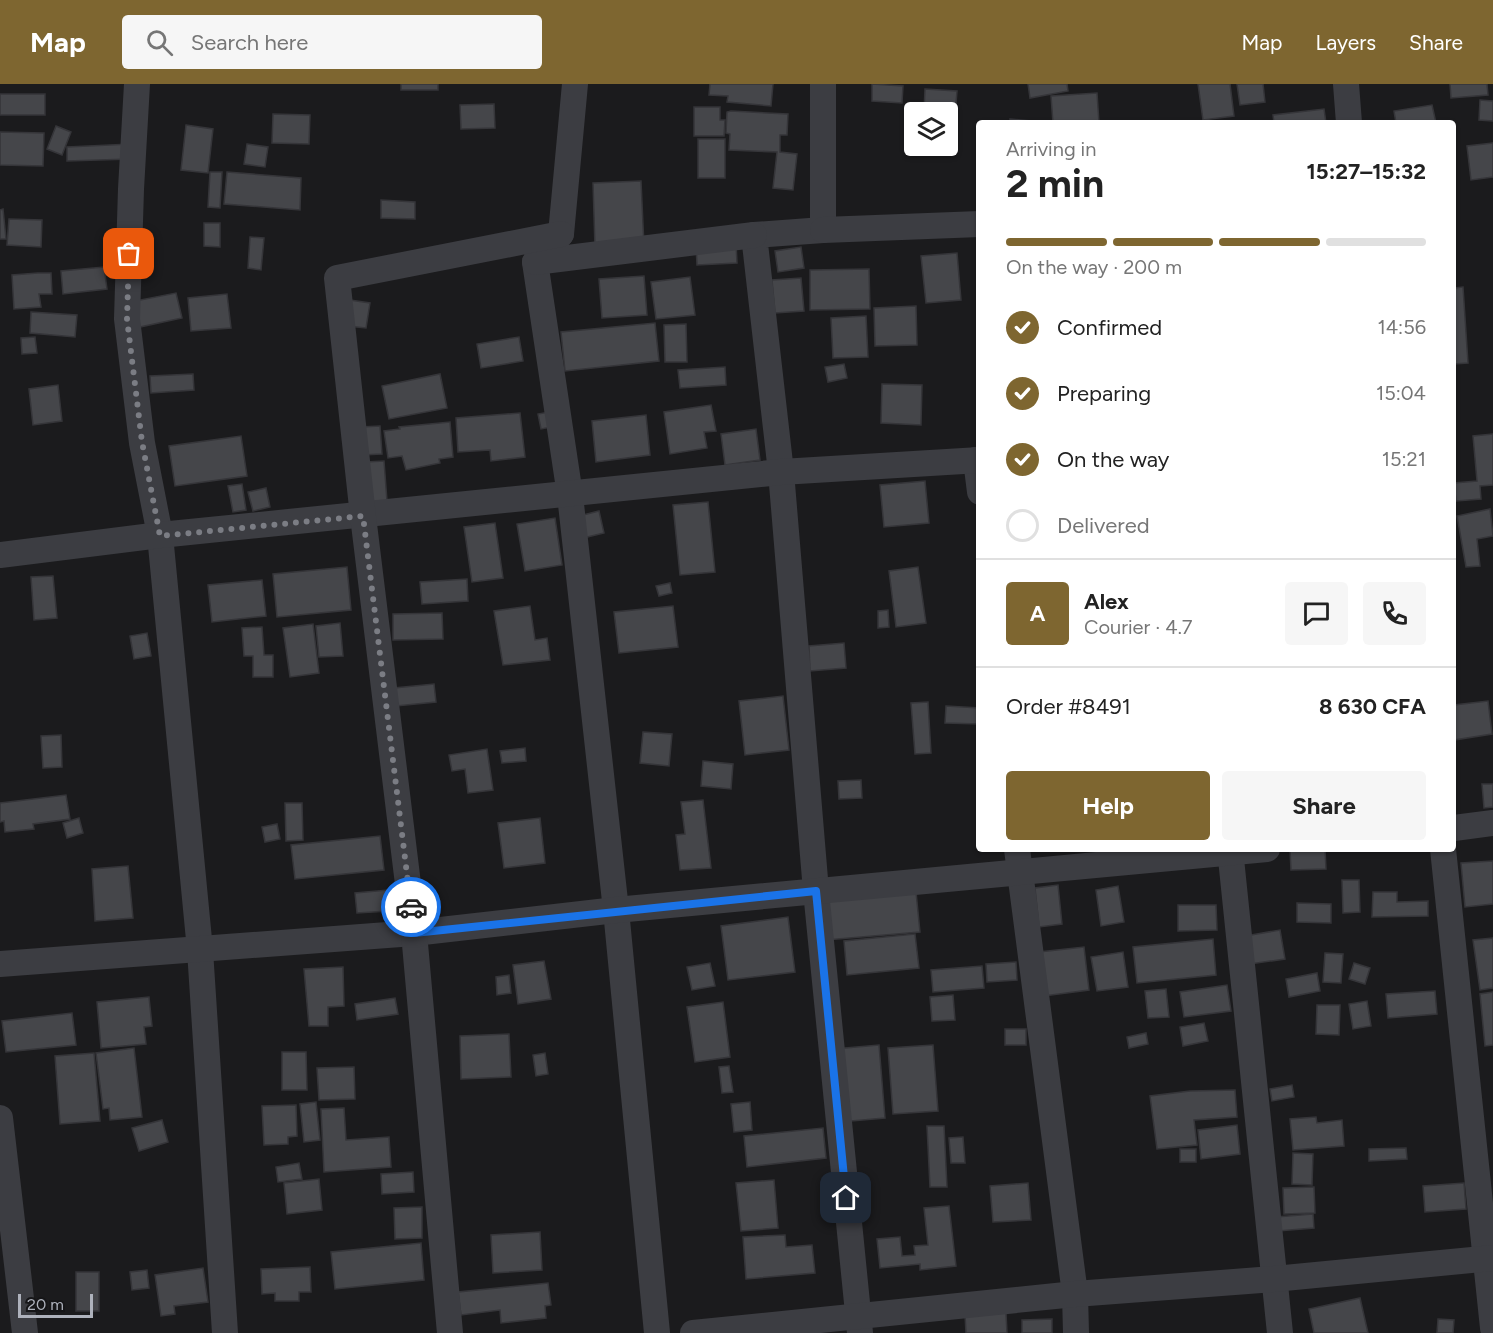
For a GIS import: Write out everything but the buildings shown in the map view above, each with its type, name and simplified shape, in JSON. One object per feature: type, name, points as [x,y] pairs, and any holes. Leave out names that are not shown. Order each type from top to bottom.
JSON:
[{"type":"street","points":[[137,84],[127,319],[142,442],[160,536],[200,951],[225,1333]]},
{"type":"street","points":[[535,262],[561,234],[575,84]]},
{"type":"street","points":[[823,84],[823,230]]},
{"type":"street","points":[[1346,84],[1349,120]]},
{"type":"street","points":[[535,262],[754,235],[823,230],[976,225]]},
{"type":"street","points":[[450,1333],[414,933],[363,516],[337,278],[561,234]]},
{"type":"street","points":[[754,235],[781,472],[816,891],[859,1324]]},
{"type":"street","points":[[535,262],[570,495],[616,910],[657,1333]]},
{"type":"street","points":[[0,555],[160,536],[781,472],[976,460]]},
{"type":"street","points":[[1456,828],[1493,823]]},
{"type":"street","points":[[0,964],[200,951],[414,933],[616,910],[816,891],[1018,860],[1206,852]]},
{"type":"street","points":[[1230,852],[1280,1333]]},
{"type":"street","points":[[1443,852],[1489,1258],[1493,1328]]},
{"type":"street","points":[[1018,860],[1075,1294],[1076,1333]]},
{"type":"street","points":[[0,1118],[25,1333]]},
{"type":"street","points":[[693,1333],[859,1324],[1075,1294],[1274,1279],[1489,1258]]},
{"type":"way so far","points":[[129,254],[127,319],[142,442],[160,536],[363,516],[411,907]]},
{"type":"route","points":[[411,907],[414,933],[616,910],[816,891],[846,1198]]}]
